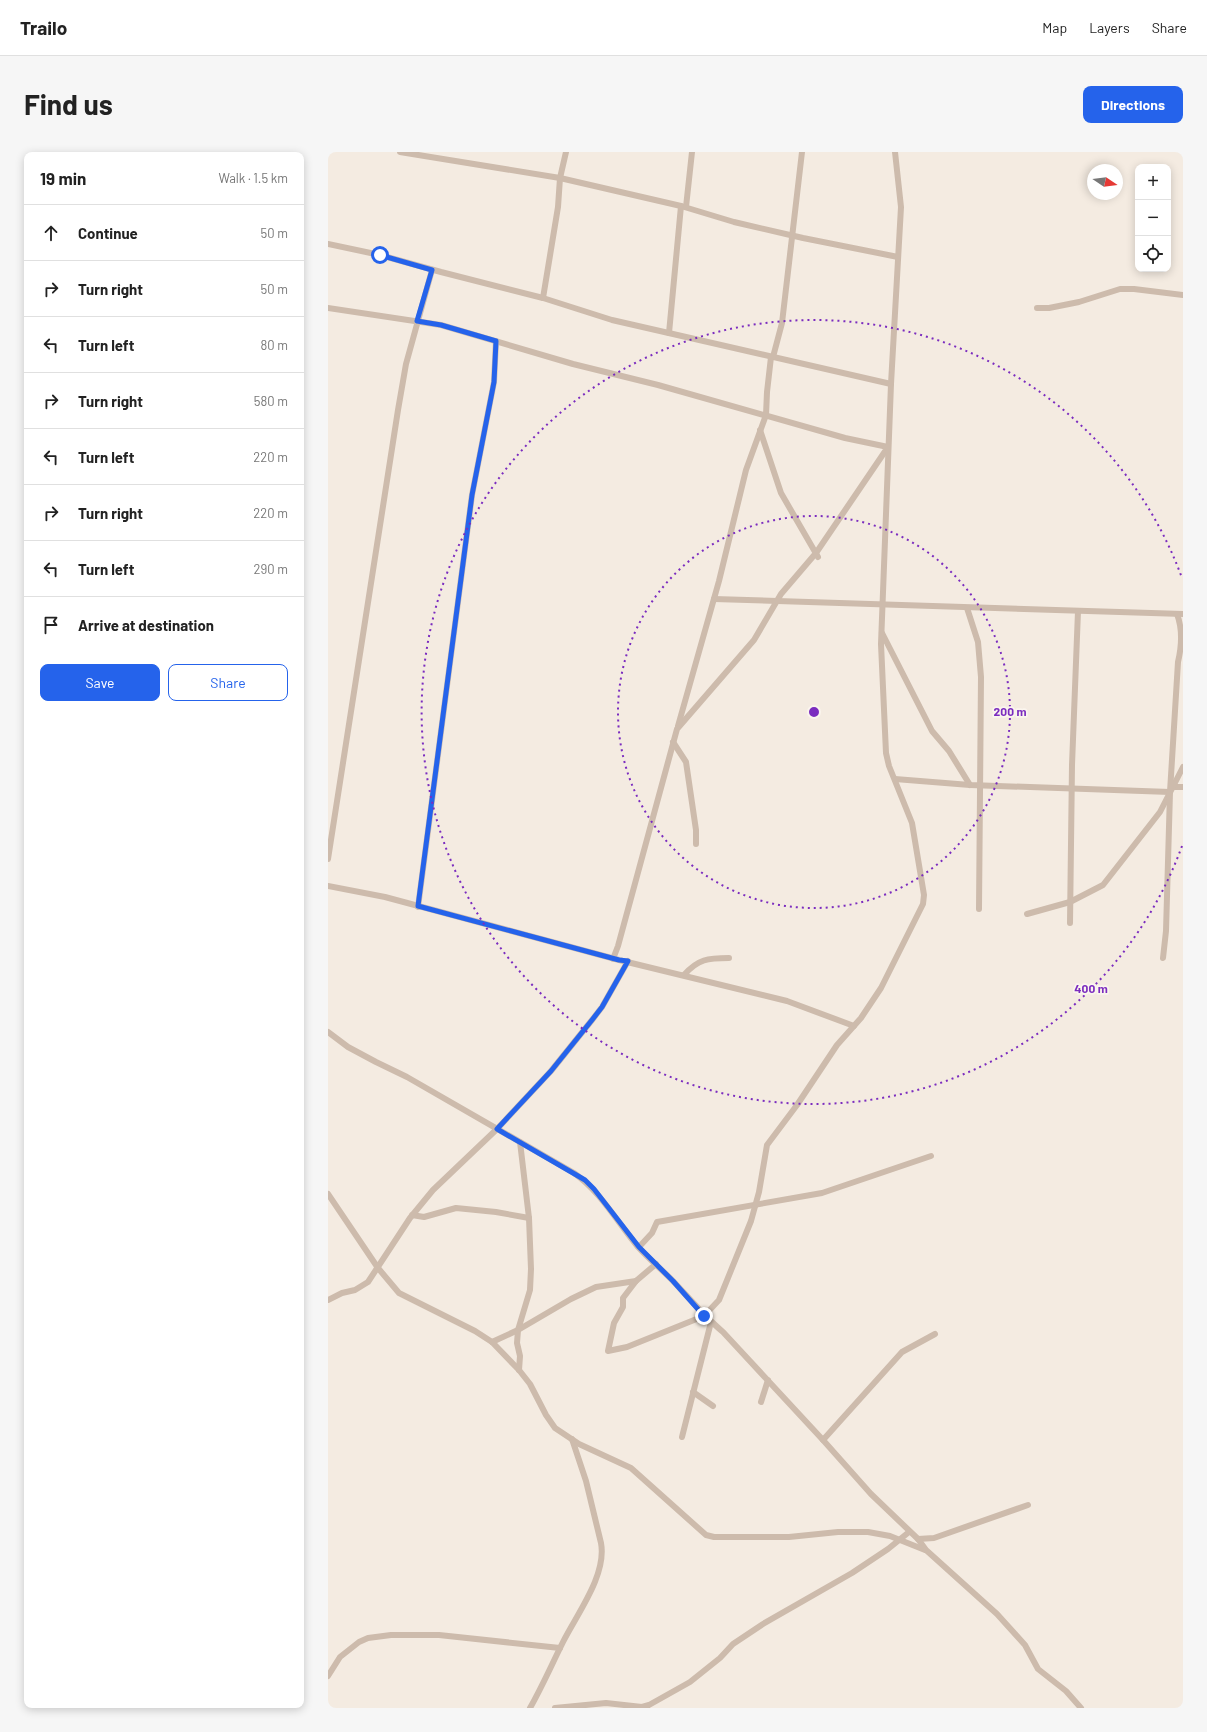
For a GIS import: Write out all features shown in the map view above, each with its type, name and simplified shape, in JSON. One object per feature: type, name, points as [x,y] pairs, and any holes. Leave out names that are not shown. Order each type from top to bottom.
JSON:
[{"type":"street","points":[[400,152],[560,178],[683,206],[734,222],[803,238],[898,257]]},
{"type":"street","points":[[543,298],[558,207],[560,178],[566,152]]},
{"type":"street","points":[[669,333],[683,206],[692,152]]},
{"type":"street","points":[[613,959],[618,946],[673,742],[714,599],[746,470],[766,415],[767,392],[772,357],[782,323],[791,234],[802,152]]},
{"type":"street","points":[[656,1264],[636,1281],[623,1298],[623,1307],[614,1323],[608,1351],[626,1346],[704,1316],[720,1300],[736,1261],[756,1204],[767,1145],[797,1105],[837,1045],[861,1018],[881,988],[924,899],[912,823],[886,753],[881,632],[888,447],[901,208],[895,152]]},
{"type":"street","points":[[328,244],[380,255],[432,270],[543,298],[612,320],[891,384]]},
{"type":"street","points":[[328,859],[406,364],[432,270]]},
{"type":"street","points":[[1037,308],[1049,308],[1080,302],[1120,289],[1134,289],[1183,295]]},
{"type":"street","points":[[328,308],[441,325],[573,364],[658,385],[845,438],[888,447]]},
{"type":"street","points":[[418,906],[472,495],[494,382],[496,341]]},
{"type":"street","points":[[760,430],[781,493],[817,555]]},
{"type":"street","points":[[677,729],[754,640],[765,624],[777,600],[817,555],[888,447]]},
{"type":"street","points":[[714,599],[1180,614],[1182,644],[1178,662],[1166,931],[1163,958]]},
{"type":"street","points":[[967,608],[978,642],[981,677],[979,909]]},
{"type":"street","points":[[1070,923],[1072,788],[1078,611]]},
{"type":"street","points":[[881,632],[932,730],[949,751],[970,785]]},
{"type":"street","points":[[673,742],[686,762],[696,830],[696,844]]},
{"type":"street","points":[[1027,914],[1070,902],[1104,885],[1160,812],[1183,767]]},
{"type":"street","points":[[895,779],[970,785],[1072,788],[1172,790],[1183,787]]},
{"type":"street","points":[[328,886],[418,906],[613,959],[628,961],[787,1001],[854,1026]]},
{"type":"street","points":[[684,976],[692,966],[701,961],[712,958],[729,958]]},
{"type":"street","points":[[328,1300],[342,1293],[355,1290],[368,1282],[412,1215],[434,1190],[497,1129],[551,1071],[602,1007],[628,961]]},
{"type":"street","points":[[328,1032],[348,1047],[407,1077],[585,1180],[594,1189],[639,1247],[704,1316],[723,1332],[871,1494],[918,1539],[926,1550],[997,1614],[1025,1645],[1038,1668],[1066,1691],[1081,1708]]},
{"type":"street","points":[[519,1370],[520,1356],[517,1343],[518,1330],[530,1290],[529,1218],[520,1142]]},
{"type":"street","points":[[639,1247],[652,1233],[657,1222],[822,1193],[931,1156]]},
{"type":"street","points":[[328,1194],[378,1268],[399,1293],[475,1330],[492,1342],[519,1370],[530,1384],[546,1415],[555,1428],[572,1439],[631,1468],[706,1535],[714,1537],[789,1537],[838,1532],[868,1532],[890,1536],[926,1550]]},
{"type":"street","points":[[412,1215],[424,1217],[456,1208],[496,1212],[529,1218]]},
{"type":"street","points":[[492,1342],[518,1330],[571,1299],[596,1287],[636,1281]]},
{"type":"street","points":[[682,1437],[711,1322]]},
{"type":"street","points":[[823,1440],[902,1352],[935,1334]]},
{"type":"street","points":[[761,1402],[768,1380]]},
{"type":"street","points":[[693,1392],[712,1406]]},
{"type":"street","points":[[530,1708],[592,1588],[601,1561],[602,1550],[586,1481],[572,1439]]},
{"type":"street","points":[[918,1539],[934,1538],[1028,1505]]},
{"type":"street","points":[[555,1708],[592,1704],[642,1707],[649,1705],[690,1682],[720,1658],[733,1644],[757,1628],[852,1573],[900,1540],[909,1532]]},
{"type":"street","points":[[328,1676],[340,1657],[359,1642],[368,1638],[391,1635],[439,1634],[560,1648]]},
{"type":"route","points":[[380,255],[432,270],[417,321],[441,325],[496,341],[494,382],[472,495],[418,906],[480,924],[619,960],[628,961],[602,1007],[592,1020],[551,1071],[497,1129],[585,1180],[594,1189],[639,1247],[673,1281],[704,1316]]}]
